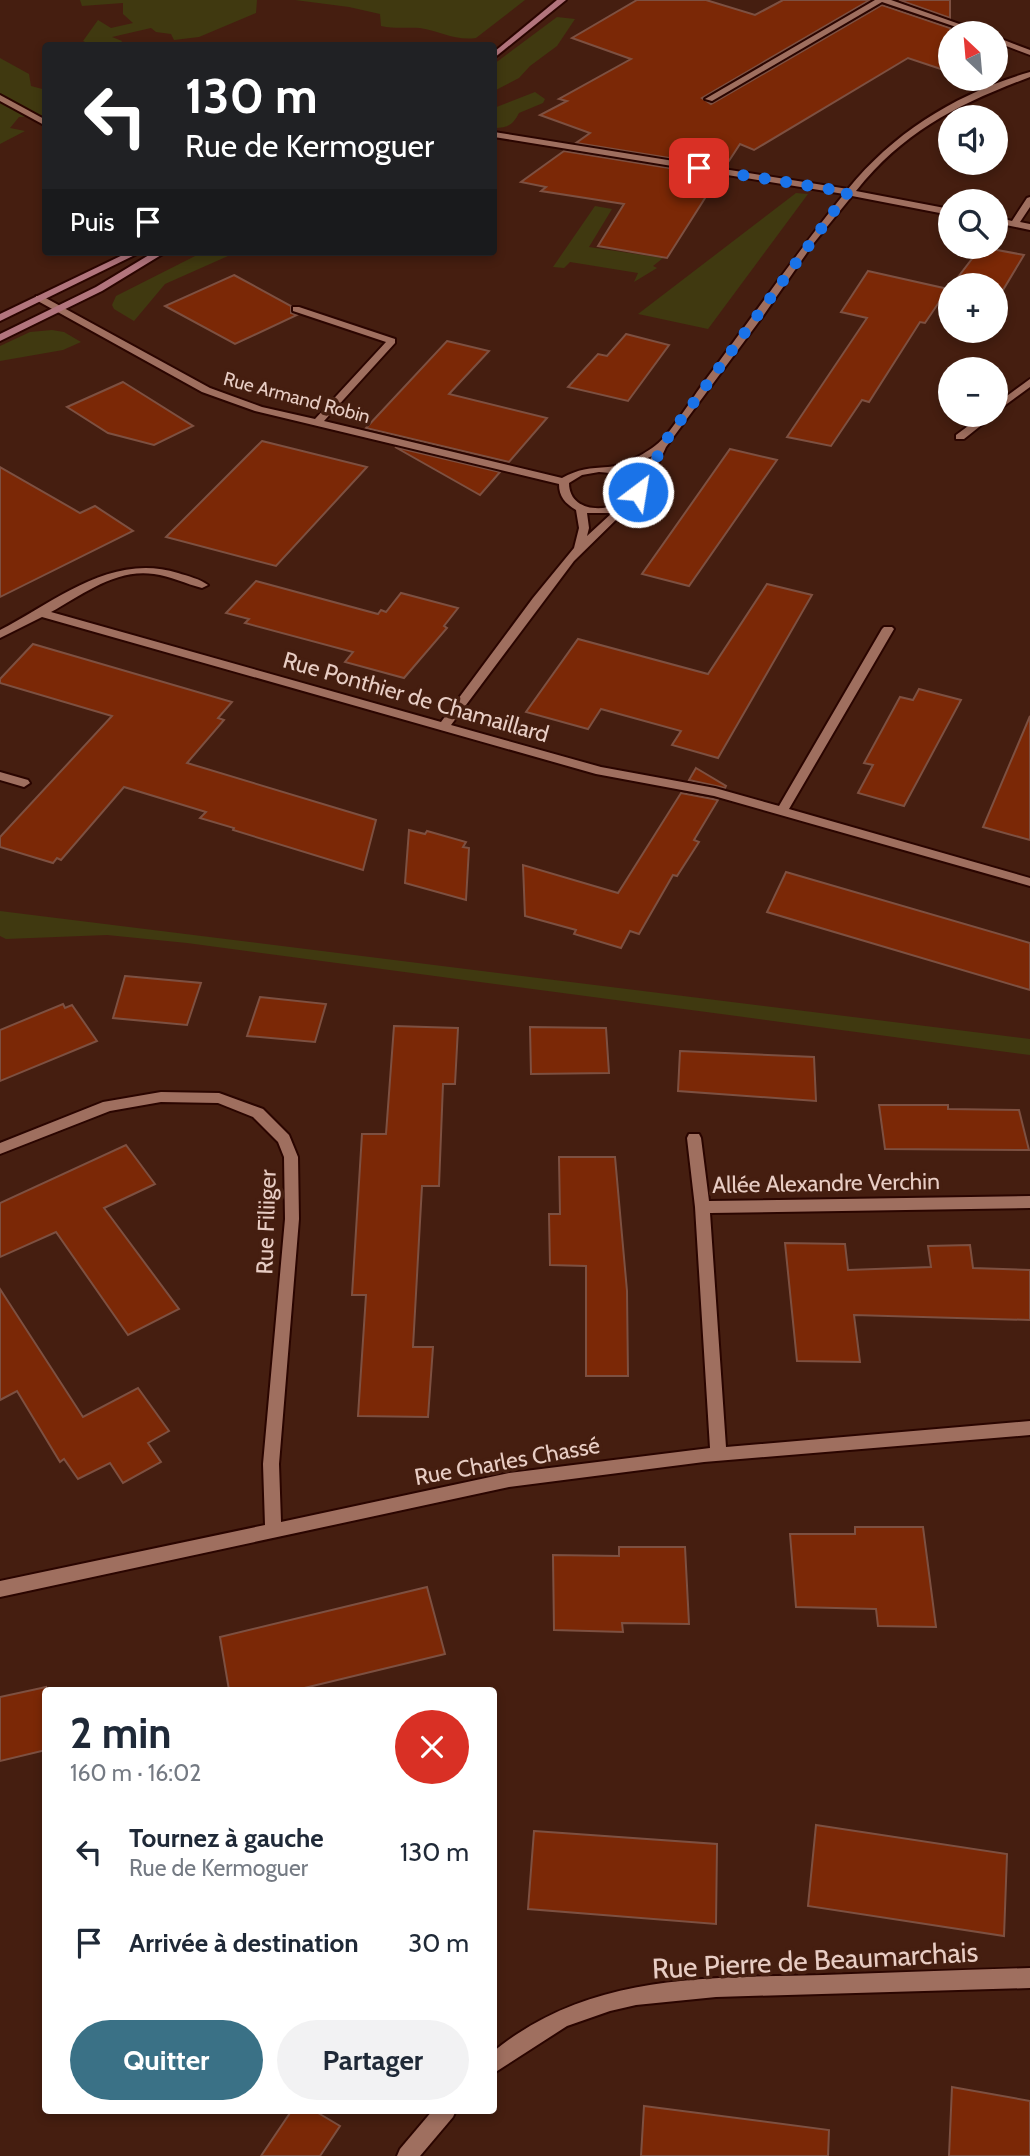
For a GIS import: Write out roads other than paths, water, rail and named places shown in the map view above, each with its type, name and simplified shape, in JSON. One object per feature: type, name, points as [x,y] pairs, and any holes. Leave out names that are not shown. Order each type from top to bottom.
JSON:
[{"type":"main road","points":[[497,54],[562,0]]},
{"type":"main road","points":[[0,318],[128,256]]},
{"type":"main road","points":[[0,338],[61,309],[154,256]]},
{"type":"street","points":[[709,99],[882,0],[945,21]]},
{"type":"street","points":[[1008,44],[1030,53]]},
{"type":"street","points":[[637,485],[646,480],[661,447],[848,192],[893,147],[929,119],[974,95],[1030,74]]},
{"type":"street","points":[[0,98],[42,122]]},
{"type":"street","points":[[497,134],[848,192],[938,210]]},
{"type":"street","points":[[1014,224],[1030,200]]},
{"type":"street","points":[[1008,223],[1030,227]]},
{"type":"street","name":"Rue Armand Robin","points":[[39,298],[222,397],[317,423],[564,482]]},
{"type":"street","points":[[296,309],[392,341],[317,423]]},
{"type":"street","points":[[1008,399],[1030,382]]},
{"type":"street","points":[[960,437],[973,427]]},
{"type":"street","points":[[623,508],[603,512],[581,508],[562,494],[564,482],[579,473],[610,470],[631,463],[661,447]]},
{"type":"street","points":[[610,470],[627,476],[637,485]]},
{"type":"street","points":[[444,726],[539,597],[579,548],[599,535],[623,508],[636,498],[637,485]]},
{"type":"street","points":[[579,548],[584,528],[581,508]]},
{"type":"street","points":[[0,635],[108,577],[126,572],[150,570],[202,585]]},
{"type":"street","name":"Rue Ponthier de Chamaillard","points":[[41,613],[600,771],[699,788],[1030,882]]},
{"type":"street","points":[[782,811],[888,629]]},
{"type":"street","points":[[0,776],[24,783]]},
{"type":"street","name":"Rue Filiiger","points":[[0,1149],[108,1106],[161,1097],[219,1098],[258,1113],[284,1139],[291,1157],[292,1219],[271,1464],[273,1529]]},
{"type":"street","points":[[694,1138],[702,1207]]},
{"type":"street","name":"Allée Alexandre Verchin","points":[[718,1454],[702,1207],[1030,1202]]},
{"type":"street","name":"Rue Charles Chassé","points":[[0,1589],[509,1480],[590,1467],[1030,1428]]},
{"type":"street","name":"Rue Pierre de Beaumarchais","points":[[497,2060],[513,2047],[553,2023],[585,2009],[637,1997],[704,1988],[1030,1978]]},
{"type":"street","points":[[407,2156],[443,2114]]}]
